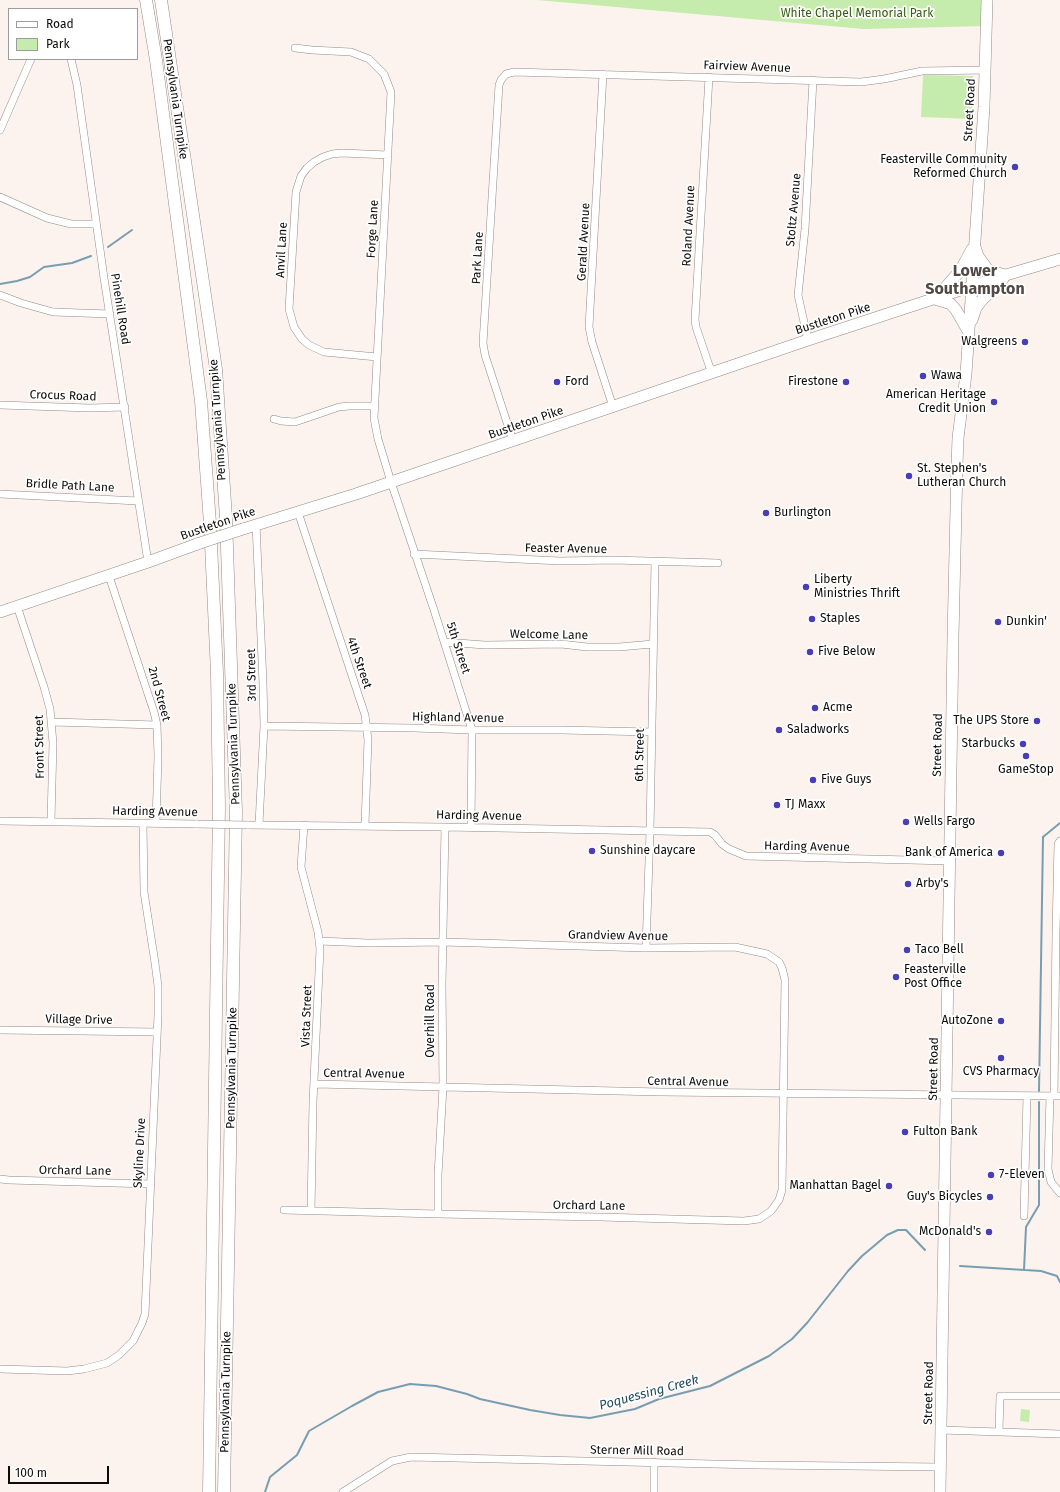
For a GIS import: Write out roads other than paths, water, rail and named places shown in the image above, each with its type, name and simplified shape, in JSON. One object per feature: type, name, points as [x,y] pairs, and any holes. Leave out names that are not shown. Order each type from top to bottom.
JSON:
[{"type":"highway","name":"Pennsylvania Turnpike","points":[[146,0],[156,60],[201,401],[210,523],[217,673],[219,806],[209,1492]]},
{"type":"highway","name":"Pennsylvania Turnpike","points":[[161,0],[216,369],[226,518],[236,812],[224,1492]]},
{"type":"main road","name":"Street Road","points":[[940,1492],[957,465],[958,438],[966,374],[986,70],[987,0]]},
{"type":"main road","points":[[974,245],[978,256],[988,270],[1006,275]]},
{"type":"main road","points":[[968,332],[956,310],[948,303],[935,299],[960,271],[974,245]]},
{"type":"main road","name":"Bustleton Pike","points":[[0,612],[109,576],[256,524],[298,512],[514,441],[808,340],[1006,275],[1060,259]]},
{"type":"main road","points":[[968,332],[976,308],[990,290],[1006,275]]},
{"type":"street","name":"Forge Lane","points":[[295,48],[360,54],[381,69],[391,92],[374,406],[375,429],[390,482]]},
{"type":"street","points":[[0,130],[31,60]]},
{"type":"street","name":"Pinehill Road","points":[[71,60],[77,86],[96,224],[148,562]]},
{"type":"street","name":"Fairview Avenue","points":[[506,74],[514,72],[603,74],[862,82],[922,71],[986,70]]},
{"type":"street","name":"Park Lane","points":[[506,74],[499,85],[483,343],[485,355],[514,441]]},
{"type":"street","name":"Gerald Avenue","points":[[603,74],[589,327],[592,342],[613,407]]},
{"type":"street","name":"Roland Avenue","points":[[709,77],[698,246],[695,320],[712,374]]},
{"type":"street","name":"Stoltz Avenue","points":[[808,340],[798,295],[805,229],[813,80]]},
{"type":"street","name":"Anvil Lane","points":[[377,356],[324,352],[309,345],[302,339],[294,327],[289,309],[295,199],[301,176],[314,162],[323,157],[342,153],[388,155]]},
{"type":"street","points":[[0,197],[39,216],[52,220],[71,224],[96,224]]},
{"type":"street","points":[[0,295],[21,304],[54,312],[110,314]]},
{"type":"street","name":"Crocus Road","points":[[0,405],[90,408],[125,407]]},
{"type":"street","points":[[274,419],[295,422],[339,407],[374,406]]},
{"type":"street","name":"5th Street","points":[[390,482],[472,730],[471,827]]},
{"type":"street","name":"Bridle Path Lane","points":[[0,494],[138,501]]},
{"type":"street","name":"4th Street","points":[[298,512],[363,707],[367,728],[365,825]]},
{"type":"street","name":"3rd Street","points":[[256,524],[264,726],[259,824]]},
{"type":"street","name":"Feaster Avenue","points":[[414,554],[560,561],[613,560],[654,562],[718,562]]},
{"type":"street","name":"6th Street","points":[[646,948],[650,831],[654,562]]},
{"type":"street","name":"2nd Street","points":[[109,576],[141,669],[157,725],[158,756],[156,823]]},
{"type":"street","name":"Front Street","points":[[17,606],[46,692],[52,722],[53,743],[51,821]]},
{"type":"street","name":"Welcome Lane","points":[[444,642],[485,645],[562,644],[587,647],[619,647],[653,644]]},
{"type":"street","points":[[52,722],[157,725]]},
{"type":"street","name":"Highland Avenue","points":[[264,726],[652,732]]},
{"type":"street","name":"Harding Avenue","points":[[0,821],[248,825],[365,825],[712,833],[729,849],[746,856],[950,861]]},
{"type":"street","name":"Skyline Drive","points":[[0,1369],[68,1371],[100,1366],[119,1356],[133,1341],[145,1314],[158,986],[156,963],[144,892],[143,823]]},
{"type":"street","name":"Vista Street","points":[[304,825],[301,867],[319,941],[320,957],[311,1211]]},
{"type":"street","name":"Overhill Road","points":[[438,1214],[438,1175],[443,1087],[442,1056],[445,827]]},
{"type":"street","points":[[1060,841],[1058,844],[1056,927],[1055,1096],[1048,1169],[1051,1182],[1060,1193]]},
{"type":"street","name":"Grandview Avenue","points":[[319,941],[368,943],[443,942],[646,948],[736,947],[758,951],[775,959],[782,968],[785,980],[784,1094]]},
{"type":"street","name":"Village Drive","points":[[0,1030],[157,1032]]},
{"type":"street","name":"Central Avenue","points":[[315,1084],[784,1094],[1055,1096]]},
{"type":"street","name":"Orchard Lane","points":[[284,1210],[744,1221],[759,1218],[771,1211],[776,1206],[781,1194],[784,1094]]},
{"type":"street","points":[[1024,1216],[1027,1096]]},
{"type":"street","name":"Orchard Lane","points":[[0,1179],[150,1184]]},
{"type":"street","points":[[999,1432],[1000,1396],[1060,1396]]},
{"type":"street","points":[[941,1430],[1060,1434]]},
{"type":"street","name":"Sterner Mill Road","points":[[343,1492],[392,1461],[411,1457],[757,1465],[940,1467]]},
{"type":"street","points":[[654,1462],[654,1492]]},
{"type":"waterway","points":[[108,247],[132,230]]},
{"type":"waterway","points":[[0,284],[30,277],[44,267],[72,263],[91,256]]},
{"type":"waterway","points":[[1039,1091],[1043,837],[1060,823]]},
{"type":"waterway","points":[[1024,1270],[1026,1227],[1039,1205],[1039,1102]]},
{"type":"waterway","name":"Poquessing Creek","points":[[265,1492],[270,1477],[297,1455],[309,1431],[378,1392],[410,1384],[436,1386],[480,1399],[530,1410],[590,1418],[635,1409],[659,1399],[710,1386],[769,1356],[792,1339],[807,1323],[848,1271],[862,1256],[887,1235],[898,1230],[906,1230],[925,1250]]},
{"type":"waterway","points":[[960,1266],[1041,1271],[1057,1276],[1060,1282]]},
{"type":"place","name":"Feasterville Community Reformed Church","points":[[1015,167]]},
{"type":"place","name":"Walgreens","points":[[1025,342]]},
{"type":"place","name":"Wawa","points":[[923,376]]},
{"type":"place","name":"Ford","points":[[557,382]]},
{"type":"place","name":"Firestone","points":[[846,382]]},
{"type":"place","name":"American Heritage Credit Union","points":[[994,402]]},
{"type":"place","name":"St. Stephen's Lutheran Church","points":[[909,476]]},
{"type":"place","name":"Burlington","points":[[766,513]]},
{"type":"place","name":"Liberty Ministries Thrift","points":[[806,587]]},
{"type":"place","name":"Staples","points":[[812,619]]},
{"type":"place","name":"Dunkin'","points":[[998,622]]},
{"type":"place","name":"Five Below","points":[[810,652]]},
{"type":"place","name":"Acme","points":[[815,708]]},
{"type":"place","name":"The UPS Store","points":[[1037,721]]},
{"type":"place","name":"Saladworks","points":[[779,730]]},
{"type":"place","name":"Starbucks","points":[[1023,744]]},
{"type":"place","name":"GameStop","points":[[1026,756]]},
{"type":"place","name":"Five Guys","points":[[813,780]]},
{"type":"place","name":"TJ Maxx","points":[[777,805]]},
{"type":"place","name":"Wells Fargo","points":[[906,822]]},
{"type":"place","name":"Sunshine daycare","points":[[592,851]]},
{"type":"place","name":"Bank of America","points":[[1001,853]]},
{"type":"place","name":"Arby's","points":[[908,884]]},
{"type":"place","name":"Taco Bell","points":[[907,950]]},
{"type":"place","name":"Feasterville Post Office","points":[[896,977]]},
{"type":"place","name":"AutoZone","points":[[1001,1021]]},
{"type":"place","name":"CVS Pharmacy","points":[[1001,1058]]},
{"type":"place","name":"Fulton Bank","points":[[905,1132]]},
{"type":"place","name":"7-Eleven","points":[[991,1175]]},
{"type":"place","name":"Manhattan Bagel","points":[[889,1186]]},
{"type":"place","name":"Guy's Bicycles","points":[[990,1197]]},
{"type":"place","name":"McDonald's","points":[[989,1232]]},
{"type":"district","name":"Lower Southampton","points":[[975,281]]},
{"type":"park label","name":"White Chapel Memorial Park","points":[[857,14]]}]
